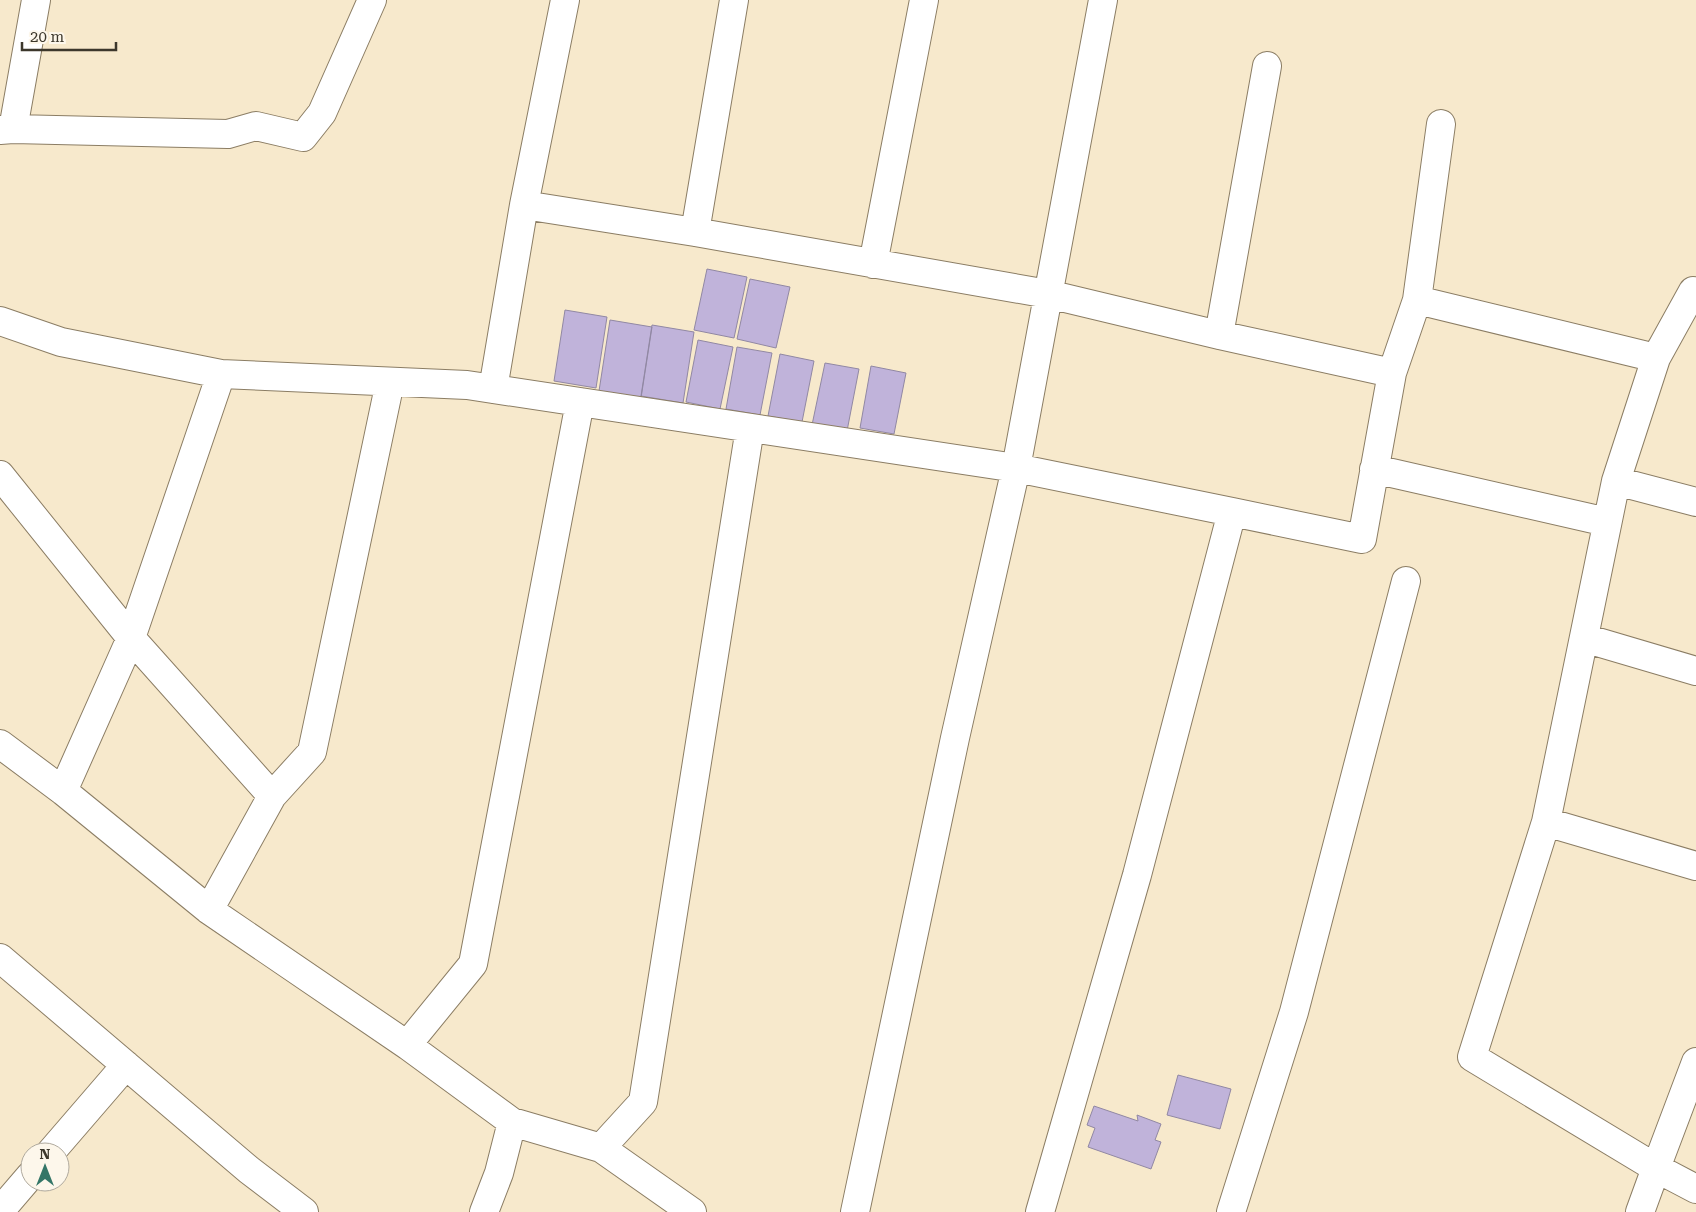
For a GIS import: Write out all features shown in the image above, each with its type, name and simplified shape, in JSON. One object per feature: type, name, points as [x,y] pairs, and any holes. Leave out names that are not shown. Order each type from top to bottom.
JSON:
[{"type":"street","points":[[36,0],[6,130],[228,134],[256,126],[303,137],[322,113],[372,0]]},
{"type":"street","points":[[493,389],[524,205],[565,0]]},
{"type":"street","points":[[696,232],[734,0]]},
{"type":"street","points":[[873,264],[924,0]]},
{"type":"street","points":[[855,1212],[955,738],[1016,468],[1103,0]]},
{"type":"street","points":[[1219,335],[1267,66]]},
{"type":"street","points":[[0,321],[61,342],[221,374],[467,385],[1016,468],[1362,539],[1392,373],[1417,300],[1441,124]]},
{"type":"street","points":[[524,205],[696,232],[1048,294],[1219,335],[1392,373]]},
{"type":"street","points":[[1696,292],[1693,291],[1656,358],[1616,481],[1546,822],[1472,1057],[1656,1168],[1696,1189]]},
{"type":"street","points":[[1417,300],[1656,358]]},
{"type":"street","points":[[63,791],[131,638],[221,374]]},
{"type":"street","points":[[208,910],[272,796],[312,752],[390,382]]},
{"type":"street","points":[[407,1045],[473,964],[580,402]]},
{"type":"street","points":[[601,1148],[643,1102],[750,428]]},
{"type":"street","points":[[1374,469],[1607,522]]},
{"type":"street","points":[[0,475],[131,638],[272,796]]},
{"type":"street","points":[[1616,481],[1696,502]]},
{"type":"street","points":[[1040,1212],[1137,875],[1232,512]]},
{"type":"street","points":[[1231,1212],[1294,1012],[1406,581]]},
{"type":"street","points":[[1584,638],[1696,671]]},
{"type":"street","points":[[0,744],[63,791],[208,910],[407,1045],[512,1122],[601,1148],[692,1212]]},
{"type":"street","points":[[1546,822],[1696,866]]},
{"type":"street","points":[[0,958],[250,1170],[304,1212]]},
{"type":"street","points":[[1640,1212],[1696,1062]]},
{"type":"street","points":[[60,1142],[126,1065]]},
{"type":"street","points":[[484,1212],[498,1173],[512,1122]]},
{"type":"street","points":[[0,1211],[20,1188]]},
{"type":"building","points":[[707,269],[747,277],[734,338],[694,330]]},
{"type":"building","points":[[750,279],[790,287],[776,348],[737,339]]},
{"type":"building","points":[[565,310],[607,317],[596,388],[554,381]]},
{"type":"building","points":[[610,320],[652,327],[641,398],[599,391]]},
{"type":"building","points":[[652,325],[694,332],[683,403],[641,396]]},
{"type":"building","points":[[698,340],[733,347],[720,409],[686,402]]},
{"type":"building","points":[[737,347],[772,353],[760,415],[726,409]]},
{"type":"building","points":[[780,354],[814,361],[802,422],[768,416]]},
{"type":"building","points":[[825,363],[859,369],[847,431],[812,425]]},
{"type":"building","points":[[871,366],[906,373],[894,434],[860,428]]},
{"type":"building","points":[[1178,1075],[1231,1089],[1220,1129],[1167,1115]]},
{"type":"building","points":[[1094,1106],[1138,1121],[1137,1115],[1161,1124],[1155,1140],[1161,1142],[1151,1169],[1088,1147],[1095,1128],[1087,1125]]}]
